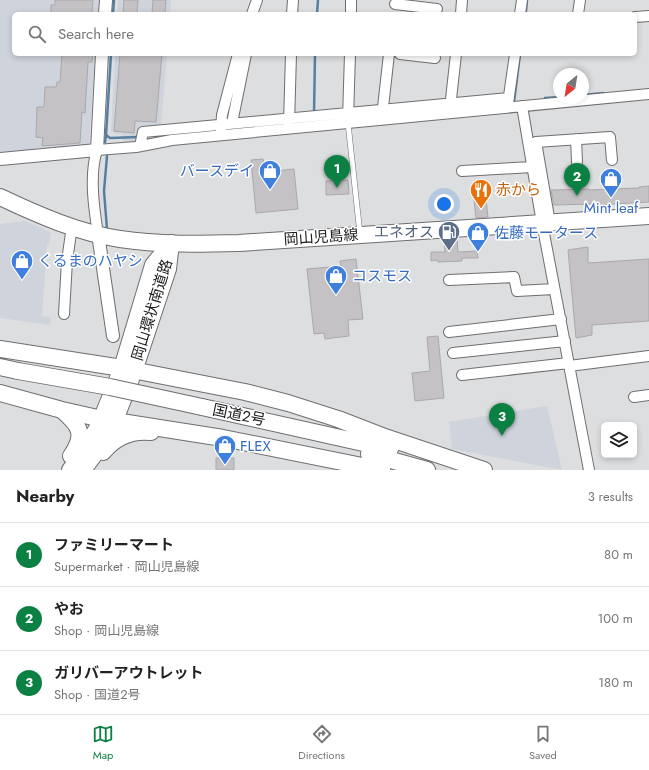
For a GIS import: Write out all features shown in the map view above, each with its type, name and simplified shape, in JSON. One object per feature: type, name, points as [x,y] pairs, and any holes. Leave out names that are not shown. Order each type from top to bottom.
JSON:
[{"type":"main road","name":"岡山児島線","points":[[3,201],[98,234],[142,242],[191,244],[239,243],[649,216]]},
{"type":"main road","name":"岡山環状南道路","points":[[108,419],[128,370],[153,265],[171,243]]},
{"type":"main road","points":[[0,349],[128,370],[245,392],[288,403],[338,419],[382,436],[484,470]]},
{"type":"main road","name":"国道2号","points":[[0,367],[17,375]]},
{"type":"main road","name":"国道2号","points":[[0,376],[17,375],[110,387],[428,470]]},
{"type":"main road","points":[[0,393],[62,410],[223,438],[382,470]]},
{"type":"main road","points":[[60,470],[72,454],[79,437],[79,431],[75,422],[62,410]]},
{"type":"main road","name":"国道2号","points":[[201,411],[370,444],[475,470]]},
{"type":"main road","points":[[70,470],[96,432],[108,419]]},
{"type":"main road","points":[[83,470],[106,439],[108,419]]},
{"type":"main road","points":[[89,470],[114,440],[138,431],[209,439],[223,438]]},
{"type":"street","points":[[105,12],[106,0]]},
{"type":"street","points":[[253,12],[257,0]]},
{"type":"street","points":[[292,12],[293,0]]},
{"type":"street","points":[[351,0],[351,12]]},
{"type":"street","points":[[461,12],[462,0]]},
{"type":"street","points":[[520,12],[522,0]]},
{"type":"street","points":[[578,12],[580,0]]},
{"type":"street","points":[[395,6],[437,10]]},
{"type":"street","points":[[637,17],[649,16]]},
{"type":"street","points":[[102,56],[93,189],[113,336]]},
{"type":"street","points":[[221,130],[238,56]]},
{"type":"street","points":[[232,124],[246,56]]},
{"type":"street","points":[[289,123],[291,56]]},
{"type":"street","points":[[348,118],[350,56]]},
{"type":"street","points":[[382,114],[389,56]]},
{"type":"street","points":[[418,56],[435,58]]},
{"type":"street","points":[[450,108],[456,56]]},
{"type":"street","points":[[508,102],[515,56]]},
{"type":"street","points":[[0,159],[96,150],[141,140],[172,140],[221,130],[289,123],[508,102],[522,106],[649,96]]},
{"type":"street","points":[[522,106],[534,154],[546,223],[554,288],[572,365],[589,470]]},
{"type":"street","points":[[221,130],[232,124],[289,123],[313,116],[348,118]]},
{"type":"street","points":[[546,223],[532,167],[536,142],[610,137],[612,160]]},
{"type":"street","points":[[576,140],[577,162]]},
{"type":"street","points":[[462,171],[532,167]]},
{"type":"street","points":[[64,314],[67,261],[72,226]]},
{"type":"street","points":[[449,280],[514,277],[517,291],[554,288]]},
{"type":"street","points":[[449,332],[561,319]]},
{"type":"street","points":[[453,353],[565,340]]},
{"type":"street","points":[[462,375],[649,356]]},
{"type":"street","points":[[634,397],[649,397]]},
{"type":"lane","points":[[348,118],[360,235]]},
{"type":"shaded area","points":[[0,0],[99,0],[98,12],[12,12],[12,56],[95,56],[89,145],[0,152]]},
{"type":"shaded area","points":[[118,0],[171,0],[170,12],[117,12]]},
{"type":"shaded area","points":[[115,56],[167,56],[161,125],[150,129],[142,141],[123,142],[123,134],[116,134],[111,131]]},
{"type":"shaded area","name":"くるまのハヤシ","points":[[25,221],[51,232],[49,245],[47,245],[42,316],[51,317],[50,325],[0,318],[0,224]]},
{"type":"shaded area","points":[[547,406],[562,470],[452,449],[449,422]]},
{"type":"building","points":[[55,0],[93,0],[92,12],[51,12],[51,5],[55,5]]},
{"type":"building","points":[[124,0],[138,0],[137,12],[123,12]]},
{"type":"building","points":[[153,0],[166,0],[165,12],[152,12]]},
{"type":"building","points":[[62,56],[93,56],[92,62],[88,62],[85,113],[82,112],[80,143],[42,146],[43,138],[36,137],[37,107],[44,107],[45,87],[56,87],[57,82],[60,82]]},
{"type":"building","points":[[120,56],[162,56],[156,122],[135,121],[134,133],[114,131]]},
{"type":"building","points":[[263,159],[265,172],[294,169],[298,209],[256,213],[251,160]]},
{"type":"building","points":[[348,180],[349,194],[326,195],[326,181]]},
{"type":"building","points":[[649,186],[649,202],[594,205],[554,205],[551,190],[639,188]]},
{"type":"building","name":"赤から","points":[[486,199],[488,217],[476,218],[474,200]]},
{"type":"building","points":[[457,238],[458,252],[477,251],[478,258],[462,258],[462,261],[431,261],[431,252],[445,252],[444,239]]},
{"type":"building","points":[[588,247],[588,263],[649,259],[649,321],[592,325],[592,335],[576,338],[568,250]]},
{"type":"building","points":[[356,259],[363,319],[348,320],[349,336],[325,339],[324,333],[314,334],[307,269],[341,266],[340,261]]},
{"type":"building","points":[[438,336],[444,398],[415,401],[412,373],[430,371],[427,337]]},
{"type":"building","points":[[216,458],[234,458],[234,470],[216,470]]},
{"type":"waterway","points":[[113,12],[114,0]]},
{"type":"waterway","points":[[317,12],[318,0]]},
{"type":"waterway","points":[[526,11],[527,0]]},
{"type":"waterway","points":[[111,56],[106,135],[110,138],[139,137]]},
{"type":"waterway","points":[[314,114],[315,56]]},
{"type":"waterway","points":[[514,102],[520,56]]},
{"type":"waterway","points":[[589,94],[603,93]]},
{"type":"waterway","points":[[545,98],[553,97]]},
{"type":"waterway","points":[[105,142],[106,135]]},
{"type":"waterway","points":[[107,156],[104,191],[107,229]]},
{"type":"place","name":"ファミリーマート","points":[[337,188]]},
{"type":"place","name":"バースデイ","points":[[270,190]]},
{"type":"place","name":"やお","points":[[577,196]]},
{"type":"place","name":"Mint leaf","points":[[611,198]]},
{"type":"place","name":"赤から","points":[[481,210]]},
{"type":"place","name":"エネオス","points":[[449,252]]},
{"type":"place","name":"佐藤モータース","points":[[478,252]]},
{"type":"place","name":"くるまのハヤシ","points":[[22,280]]},
{"type":"place","name":"コスモス","points":[[336,296]]},
{"type":"place","name":"ガリバーアウトレット","points":[[502,436]]},
{"type":"place","name":"FLEX","points":[[225,466]]}]
